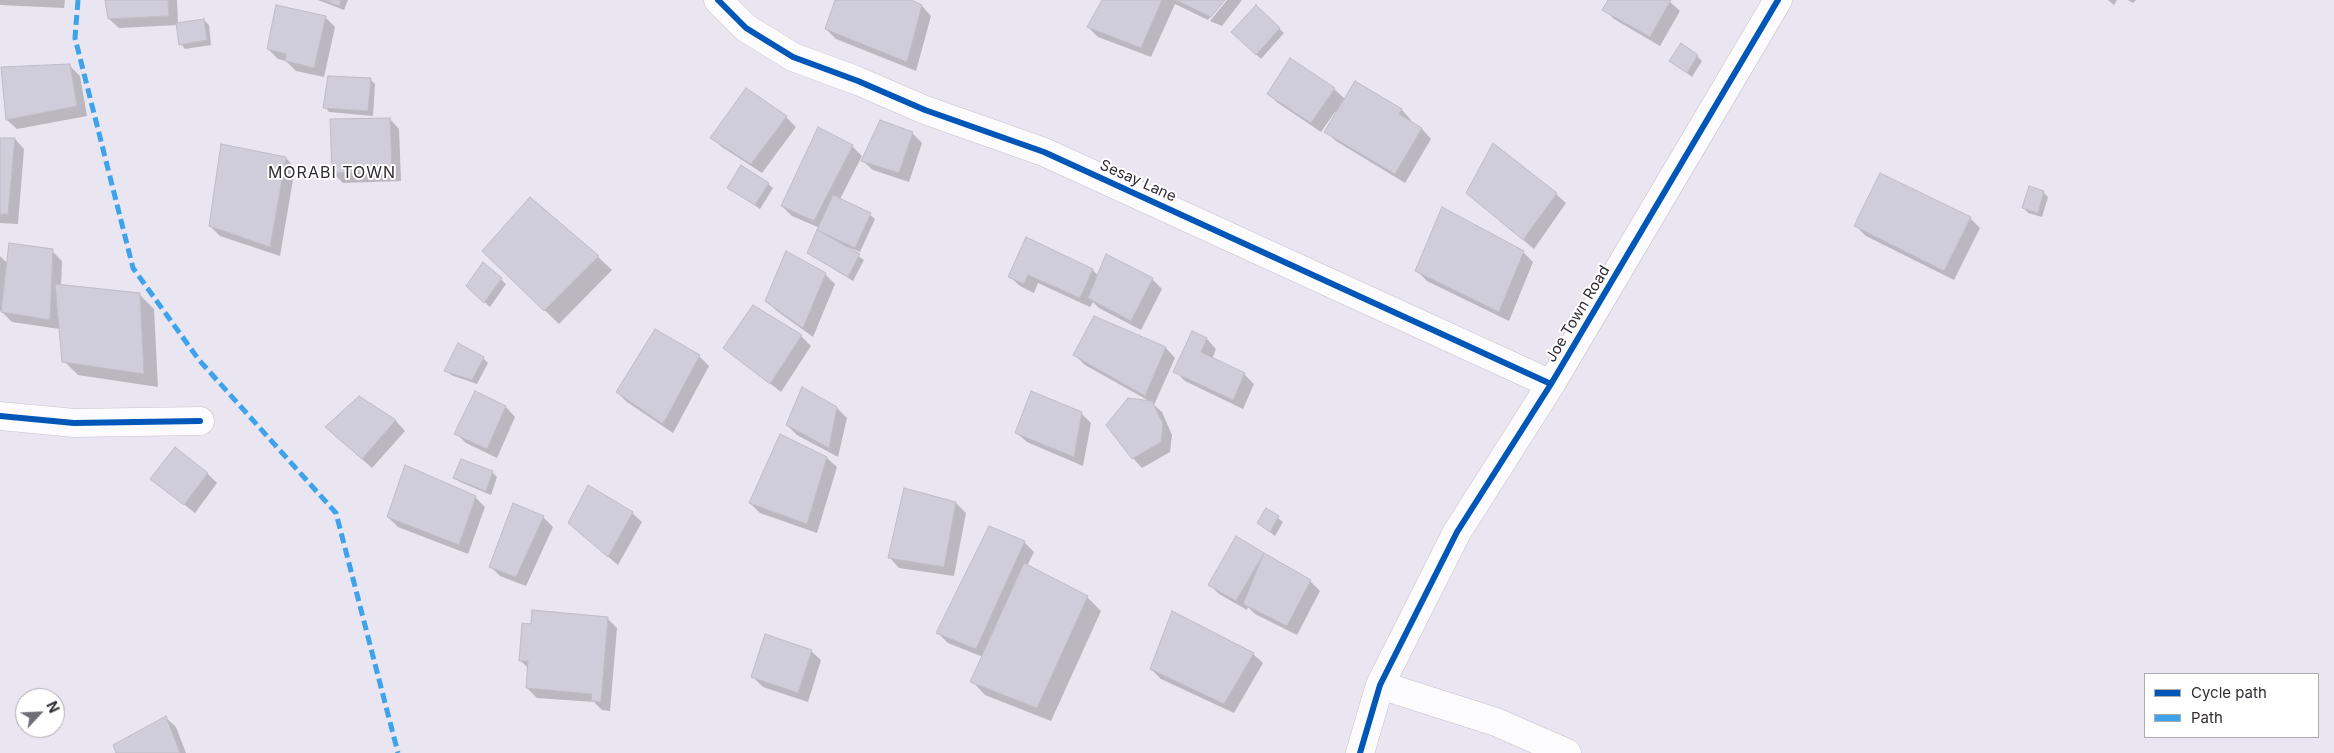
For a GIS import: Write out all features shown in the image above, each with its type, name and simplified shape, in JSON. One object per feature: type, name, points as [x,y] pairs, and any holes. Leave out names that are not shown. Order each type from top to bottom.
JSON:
[{"type":"street","name":"Sesay Lane","points":[[718,0],[746,28],[793,57],[858,81],[925,110],[1044,152],[1552,384]]},
{"type":"street","name":"Joe Town Road","points":[[1360,753],[1380,685],[1457,532],[1552,384],[1778,0]]},
{"type":"street","points":[[0,416],[74,423],[200,422]]},
{"type":"street","points":[[1380,685],[1496,722],[1567,753]]},
{"type":"building","points":[[105,0],[168,0],[169,16],[108,19]]},
{"type":"building","points":[[324,0],[341,0],[339,6]]},
{"type":"building","points":[[835,0],[911,0],[922,5],[907,62],[825,29]]},
{"type":"building","points":[[1102,0],[1162,0],[1141,48],[1087,27]]},
{"type":"building","points":[[1176,0],[1225,0],[1211,17]]},
{"type":"building","points":[[1608,0],[1671,0],[1650,37],[1602,10]]},
{"type":"building","points":[[276,5],[326,16],[314,68],[285,61],[286,54],[267,49]]},
{"type":"building","points":[[1256,5],[1280,28],[1256,55],[1231,32]]},
{"type":"building","points":[[204,19],[207,40],[179,45],[176,23]]},
{"type":"building","points":[[1681,43],[1698,55],[1687,73],[1669,61]]},
{"type":"building","points":[[1290,58],[1335,88],[1311,123],[1267,94]]},
{"type":"building","points":[[70,64],[77,106],[6,120],[1,67]]},
{"type":"building","points":[[328,76],[371,78],[368,111],[323,108]]},
{"type":"building","points":[[1355,81],[1402,109],[1399,114],[1422,128],[1395,174],[1324,132]]},
{"type":"building","points":[[746,88],[787,116],[751,164],[710,138]]},
{"type":"building","points":[[390,118],[392,171],[332,173],[330,119]]},
{"type":"building","points":[[880,120],[913,132],[899,173],[861,161]]},
{"type":"building","points":[[818,127],[853,145],[814,221],[781,206]]},
{"type":"building","points":[[0,138],[15,138],[8,214],[0,214]]},
{"type":"building","points":[[1493,143],[1557,193],[1523,240],[1466,193]]},
{"type":"building","points":[[221,144],[286,157],[270,247],[209,226]]},
{"type":"building","points":[[741,165],[769,183],[755,205],[727,188]]},
{"type":"building","points":[[1880,173],[1971,217],[1944,271],[1854,226]]},
{"type":"building","points":[[2029,186],[2044,191],[2038,213],[2022,208]]},
{"type":"building","points":[[833,195],[871,213],[855,248],[817,230]]},
{"type":"building","points":[[530,197],[599,256],[544,311],[482,251]]},
{"type":"building","points":[[1442,207],[1524,251],[1499,312],[1415,271]]},
{"type":"building","points":[[817,230],[860,254],[848,277],[807,253]]},
{"type":"building","points":[[1026,237],[1093,269],[1080,298],[1028,275],[1024,284],[1008,277]]},
{"type":"building","points":[[9,243],[53,249],[50,320],[1,312]]},
{"type":"building","points":[[786,251],[826,273],[803,328],[765,301]]},
{"type":"building","points":[[1106,254],[1153,278],[1131,321],[1088,298]]},
{"type":"building","points":[[483,262],[502,278],[484,303],[466,286]]},
{"type":"building","points":[[55,284],[140,293],[144,374],[62,362]]},
{"type":"building","points":[[753,305],[802,335],[770,384],[723,348]]},
{"type":"building","points":[[1094,316],[1166,347],[1145,396],[1073,355]]},
{"type":"building","points":[[655,329],[700,355],[663,424],[616,392]]},
{"type":"building","points":[[1192,331],[1207,338],[1201,352],[1245,373],[1233,400],[1173,372]]},
{"type":"building","points":[[458,343],[484,357],[472,380],[444,371]]},
{"type":"building","points":[[802,387],[837,407],[829,448],[786,425]]},
{"type":"building","points":[[475,391],[506,406],[487,449],[454,434]]},
{"type":"building","points":[[1031,391],[1082,412],[1074,457],[1015,433]]},
{"type":"building","points":[[359,396],[396,420],[362,459],[325,427]]},
{"type":"building","points":[[1128,398],[1152,401],[1163,424],[1161,442],[1132,459],[1106,425]]},
{"type":"building","points":[[780,434],[827,457],[807,524],[749,503]]},
{"type":"building","points":[[175,447],[208,473],[184,505],[150,479]]},
{"type":"building","points":[[461,459],[493,471],[486,491],[453,478]]},
{"type":"building","points":[[405,465],[476,496],[459,545],[387,517]]},
{"type":"building","points":[[588,485],[633,512],[608,557],[568,523]]},
{"type":"building","points":[[904,488],[956,502],[944,567],[888,558]]},
{"type":"building","points":[[513,503],[544,516],[516,577],[489,567]]},
{"type":"building","points":[[1266,508],[1279,516],[1270,532],[1257,523]]},
{"type":"building","points":[[989,526],[1025,541],[976,649],[936,633]]},
{"type":"building","points":[[1236,536],[1264,553],[1236,601],[1208,585]]},
{"type":"building","points":[[1264,553],[1311,580],[1287,626],[1243,604]]},
{"type":"building","points":[[1024,563],[1088,596],[1037,708],[970,682]]},
{"type":"building","points":[[532,610],[608,617],[601,702],[591,701],[592,694],[526,688],[528,661],[519,661],[522,623],[531,624]]},
{"type":"building","points":[[1172,611],[1254,653],[1224,704],[1150,669]]},
{"type":"building","points":[[765,634],[812,650],[798,693],[751,677]]},
{"type":"building","points":[[166,716],[180,753],[116,753],[113,745]]},
{"type":"marked path","points":[[78,0],[75,38],[133,268],[199,360],[336,513],[398,753]]},
{"type":"cycle path","points":[[718,0],[746,28],[793,57],[858,81],[925,110],[1044,152],[1551,384]]},
{"type":"cycle path","points":[[1360,753],[1380,685],[1457,532],[1551,384],[1778,0]]},
{"type":"cycle path","points":[[0,416],[74,423],[200,421]]},
{"type":"district","name":"MORABI TOWN","points":[[332,173]]}]
